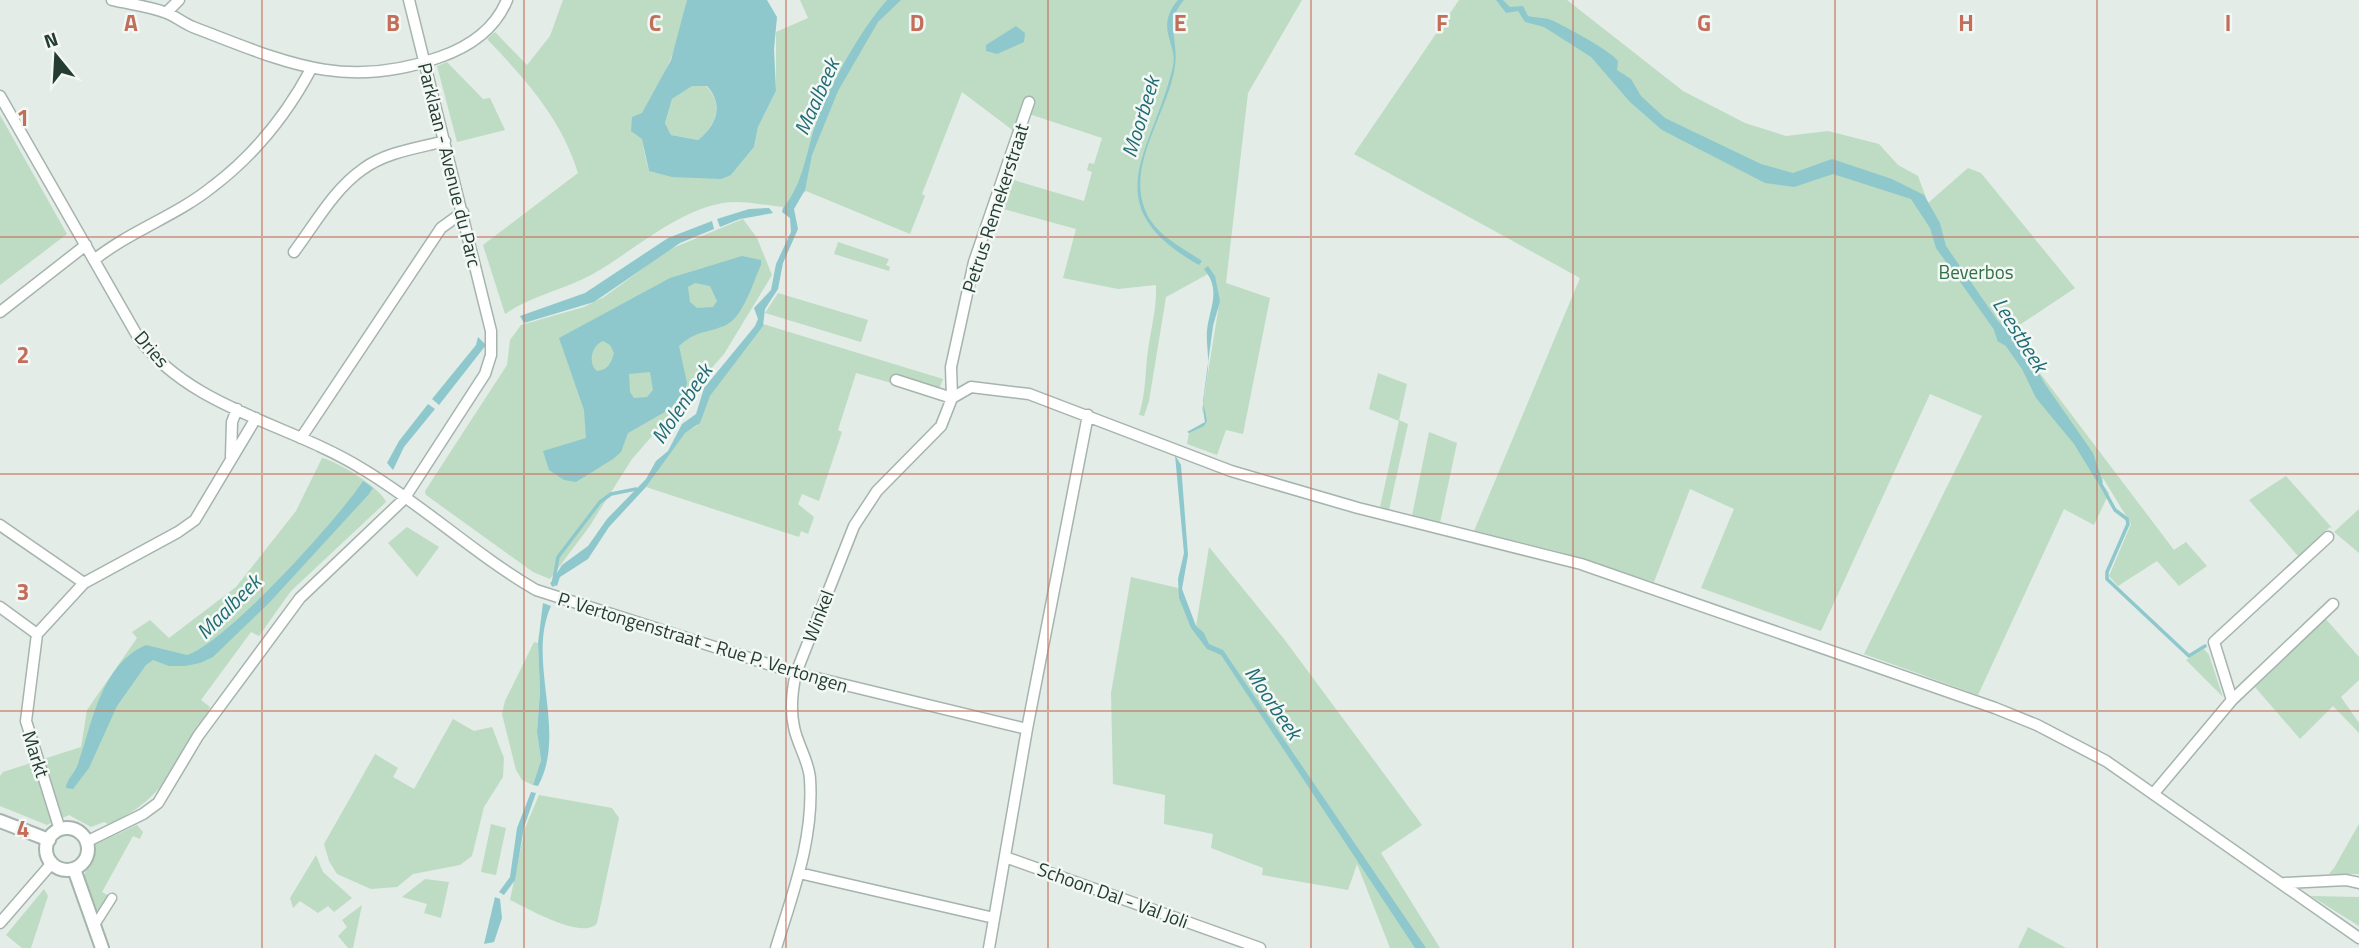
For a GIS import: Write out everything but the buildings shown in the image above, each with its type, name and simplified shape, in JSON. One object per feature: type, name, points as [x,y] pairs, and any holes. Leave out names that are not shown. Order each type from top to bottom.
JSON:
[{"type":"street","points":[[112,0],[167,12],[188,25],[310,69],[365,74],[390,72],[460,50],[486,31],[501,14],[507,0]]},
{"type":"street","points":[[167,12],[179,0]]},
{"type":"street","name":"Parklaan - Avenue du Parc","points":[[86,842],[144,814],[158,803],[198,736],[300,598],[404,499],[485,374],[491,355],[491,331],[409,0]]},
{"type":"street","points":[[94,260],[111,246],[212,188],[284,115],[310,69]]},
{"type":"street","name":"Dries","points":[[0,96],[138,337],[157,359],[191,386],[357,465],[404,499]]},
{"type":"street","name":"Petrus Remekerstraat","points":[[952,398],[951,367],[974,262],[1029,102]]},
{"type":"street","points":[[294,252],[329,204],[362,169],[381,159],[445,141]]},
{"type":"street","points":[[301,438],[441,229],[463,212]]},
{"type":"street","points":[[0,312],[86,245]]},
{"type":"street","points":[[897,380],[952,398],[971,387],[1029,394],[1231,471],[1358,508],[1581,564],[1916,678],[2071,741],[2154,793],[2285,883],[2359,938]]},
{"type":"street","name":"Winkel","points":[[776,948],[807,846],[810,775],[793,726],[791,696],[796,673],[854,526],[877,491],[941,426],[952,398]]},
{"type":"street","points":[[230,461],[232,422],[237,410]]},
{"type":"street","points":[[989,948],[1027,729],[1088,415]]},
{"type":"street","points":[[0,607],[37,634],[83,583],[195,520],[256,418]]},
{"type":"street","name":"P. Vertongenstraat - Rue P. Vertongen","points":[[404,499],[507,573],[536,590],[796,673],[1027,729]]},
{"type":"street","points":[[0,525],[83,583]]},
{"type":"street","points":[[2232,700],[2214,642],[2328,537]]},
{"type":"street","points":[[2154,793],[2232,700],[2333,604]]},
{"type":"street","name":"Markt","points":[[37,634],[26,721],[61,830]]},
{"type":"street","points":[[0,821],[49,840]]},
{"type":"street","points":[[61,830],[79,831],[86,842],[86,858],[74,869],[61,870],[52,863],[47,847],[49,840],[61,830]]},
{"type":"street","name":"Schoon Dal - Val Joli","points":[[1005,857],[1260,948]]},
{"type":"street","points":[[0,923],[52,863]]},
{"type":"street","points":[[74,869],[102,948]]},
{"type":"street","points":[[799,873],[994,919]]},
{"type":"street","points":[[2285,883],[2346,880],[2359,883]]},
{"type":"street","points":[[93,928],[112,898]]},
{"type":"green space","points":[[563,0],[687,0],[674,51],[645,111],[642,134],[649,171],[700,177],[731,175],[754,147],[758,127],[776,91],[776,32],[808,18],[800,0],[1302,0],[1248,93],[1226,283],[1270,298],[1243,434],[1226,430],[1217,455],[1187,444],[1189,433],[1207,421],[1202,410],[1218,311],[1215,278],[1208,274],[1166,297],[1149,401],[1144,416],[1139,415],[1155,310],[1156,285],[1118,289],[1063,278],[1076,229],[996,207],[1007,178],[1084,201],[1092,172],[1087,170],[1089,163],[1094,164],[1102,138],[1029,114],[1015,132],[962,92],[922,194],[925,196],[910,234],[806,191],[784,207],[742,202],[717,204],[698,210],[661,229],[593,274],[515,307],[505,314],[483,245],[578,173],[552,117],[487,39],[495,32],[527,65],[550,36]]},
{"type":"green space","name":"Beverbos","points":[[1459,0],[1567,0],[1683,91],[1745,123],[1786,136],[1828,131],[1879,144],[1898,165],[1918,176],[1928,203],[1968,168],[1981,173],[2075,288],[2009,332],[2174,550],[2186,542],[2207,566],[2179,586],[2157,561],[2118,586],[2109,576],[2131,524],[2103,478],[2102,484],[2109,493],[2094,525],[2064,509],[1978,695],[1864,654],[1982,416],[1930,394],[1821,631],[1701,588],[1734,509],[1690,489],[1654,582],[1557,551],[1474,531],[1580,278],[1354,154]]},
{"type":"green space","points":[[447,62],[483,99],[490,98],[505,130],[457,142],[437,66]]},
{"type":"green space","points":[[691,86],[706,86],[712,93],[716,107],[714,121],[698,140],[671,135],[665,123],[672,99]]},
{"type":"green space","points":[[0,115],[67,234],[0,285]]},
{"type":"green space","points":[[743,219],[757,238],[772,275],[724,354],[632,459],[589,527],[550,579],[533,572],[426,495],[425,491],[507,365],[510,340],[521,325],[584,307],[604,297],[668,250]]},
{"type":"green space","points":[[838,242],[889,259],[886,265],[890,267],[889,271],[834,254]]},
{"type":"green space","points":[[778,293],[868,320],[861,342],[765,313]]},
{"type":"green space","points":[[763,324],[943,379],[939,389],[895,384],[856,373],[838,430],[842,432],[819,501],[802,494],[798,504],[814,517],[808,534],[801,531],[799,537],[646,487],[684,433],[697,426],[710,396]]},
{"type":"green space","points":[[1378,373],[1407,384],[1399,420],[1408,424],[1389,510],[1380,507],[1399,421],[1369,409]]},
{"type":"green space","points":[[1429,432],[1457,443],[1440,523],[1412,516]]},
{"type":"green space","points":[[322,458],[358,476],[386,502],[291,591],[259,636],[251,632],[201,700],[210,707],[177,764],[156,792],[127,815],[108,824],[104,822],[91,827],[69,815],[47,825],[0,806],[0,776],[3,772],[81,747],[87,710],[137,638],[132,632],[150,620],[169,638],[236,587],[296,511]]},
{"type":"green space","points":[[2286,476],[2333,529],[2330,527],[2298,556],[2249,500]]},
{"type":"green space","points":[[2359,509],[2359,553],[2334,532]]},
{"type":"green space","points":[[407,527],[439,547],[417,577],[388,543]]},
{"type":"green space","points":[[1209,547],[1284,639],[1422,825],[1381,853],[1440,948],[1390,948],[1357,864],[1348,890],[1262,875],[1263,868],[1211,848],[1213,834],[1164,824],[1165,795],[1113,784],[1111,693],[1131,577],[1178,588],[1195,632]]},
{"type":"green space","points":[[2325,618],[2359,657],[2359,680],[2341,697],[2359,723],[2359,733],[2333,706],[2300,739],[2255,687]]},
{"type":"green space","points":[[534,642],[538,643],[540,690],[537,732],[541,760],[533,785],[522,780],[516,770],[502,714],[505,701]]},
{"type":"green space","points":[[2204,649],[2209,655],[2223,697],[2186,660]]},
{"type":"green space","points":[[453,719],[474,731],[492,727],[504,758],[503,777],[484,807],[472,856],[460,865],[413,874],[397,887],[371,889],[337,874],[329,861],[324,844],[375,754],[398,768],[393,777],[414,789]]},
{"type":"green space","points":[[539,795],[612,808],[619,818],[597,923],[590,928],[568,926],[510,900],[525,828]]},
{"type":"green space","points":[[491,824],[506,828],[496,875],[481,872]]},
{"type":"green space","points":[[2359,824],[2359,874],[2329,874],[2334,868]]},
{"type":"green space","points":[[137,825],[143,832],[140,839],[133,836],[102,892],[109,896],[102,908],[97,910],[84,875],[93,859],[96,844]]},
{"type":"green space","points":[[316,855],[323,872],[352,898],[334,912],[328,906],[318,913],[300,901],[293,908],[290,898]]},
{"type":"green space","points":[[425,879],[449,882],[441,918],[424,913],[427,904],[402,897]]},
{"type":"green space","points":[[44,889],[48,896],[31,948],[22,948],[6,935]]},
{"type":"green space","points":[[2311,896],[2359,897],[2359,926]]},
{"type":"green space","points":[[362,905],[353,948],[348,948],[338,936],[347,927],[342,920]]},
{"type":"green space","points":[[2028,927],[2066,948],[2018,948]]},
{"type":"water","points":[[687,0],[767,0],[777,17],[774,49],[776,91],[758,127],[754,147],[731,175],[721,179],[672,177],[649,171],[642,139],[631,131],[632,117],[642,113],[671,60]],"holes":[[[692,86],[707,86],[717,107],[710,128],[698,140],[671,135],[665,123],[672,99]]]},
{"type":"water","points":[[887,0],[901,0],[878,22],[838,91],[812,155],[805,190],[794,209],[798,229],[783,263],[778,289],[765,309],[763,326],[710,396],[700,423],[685,433],[646,487],[609,527],[588,559],[560,577],[557,586],[550,584],[562,565],[588,546],[607,519],[646,479],[656,461],[668,451],[682,424],[696,414],[704,388],[755,326],[758,319],[754,308],[771,290],[776,264],[791,232],[790,218],[782,212],[783,208],[800,179],[822,108],[856,42]]},
{"type":"water","points":[[1178,0],[1184,0],[1178,8],[1173,24],[1175,66],[1171,85],[1148,144],[1140,183],[1143,202],[1151,221],[1168,238],[1202,261],[1199,265],[1166,242],[1147,220],[1138,198],[1138,174],[1144,150],[1173,66],[1174,58],[1167,27],[1171,10]]},
{"type":"water","points":[[1496,0],[1503,0],[1510,7],[1523,6],[1528,16],[1551,20],[1597,45],[1618,61],[1617,70],[1631,79],[1641,96],[1665,118],[1761,164],[1793,173],[1832,159],[1892,179],[1924,195],[1940,223],[1946,246],[1998,321],[2024,347],[2045,384],[2093,453],[2103,483],[2096,480],[2074,444],[2036,398],[2022,369],[1936,248],[1930,228],[1911,199],[1833,174],[1794,187],[1765,183],[1662,130],[1630,102],[1591,57],[1544,27],[1525,22],[1518,11],[1506,13]]},
{"type":"water","points":[[1016,26],[1025,33],[1024,42],[997,54],[986,51],[986,45]]},
{"type":"water","points":[[769,208],[773,213],[740,219],[720,227],[717,219],[749,209]]},
{"type":"water","points":[[712,221],[714,229],[680,243],[594,302],[524,323],[520,316],[585,293],[668,238]]},
{"type":"water","points":[[742,256],[761,260],[751,290],[737,316],[724,326],[696,335],[679,346],[687,383],[685,391],[670,409],[628,433],[621,452],[613,459],[576,482],[564,480],[549,470],[543,451],[586,438],[584,410],[559,338],[670,278]],"holes":[[[695,283],[710,286],[717,301],[713,307],[697,308],[690,302],[688,287]],[[603,341],[610,345],[614,353],[608,365],[597,371],[592,359],[599,343]],[[650,372],[653,390],[647,397],[634,398],[630,392],[629,374]]]},
{"type":"water","points":[[1208,266],[1215,276],[1220,301],[1208,362],[1207,331],[1213,292],[1204,269]]},
{"type":"water","points":[[478,337],[486,345],[439,405],[432,399],[476,345]]},
{"type":"water","points":[[1208,362],[1208,369],[1204,404],[1203,401]]},
{"type":"water","points":[[428,404],[435,409],[404,447],[393,470],[387,463],[399,441]]},
{"type":"water","points":[[1204,404],[1207,421],[1204,426],[1187,432],[1205,422]]},
{"type":"water","points":[[1175,455],[1181,465],[1188,555],[1182,589],[1196,626],[1204,633],[1209,644],[1223,650],[1426,948],[1415,948],[1221,655],[1207,649],[1191,628],[1179,598],[1178,579],[1184,553]]},
{"type":"water","points":[[363,481],[373,488],[369,494],[269,603],[213,657],[185,666],[169,666],[153,660],[146,665],[117,706],[89,768],[73,789],[66,788],[78,764],[100,697],[118,666],[146,645],[187,655],[205,646],[228,628],[281,577],[331,522]]},
{"type":"water","points":[[543,603],[551,606],[544,628],[543,650],[549,743],[546,765],[538,786],[533,785],[541,760],[537,732],[540,691],[538,643]]},
{"type":"water","points":[[531,792],[536,793],[524,827],[515,880],[504,895],[499,892],[510,877],[517,828]]},
{"type":"water","points":[[495,897],[500,899],[502,918],[494,942],[484,944]]},
{"type":"waterway","name":"Leestbeek","points":[[1996,331],[1999,340],[2006,344]]},
{"type":"waterway","name":"Leestbeek","points":[[2098,479],[2115,510],[2127,519],[2128,524],[2107,572],[2107,579],[2189,656],[2205,646]]},
{"type":"waterway","name":"Molenbeek","points":[[553,585],[558,557],[600,502],[611,494],[636,489]]},
{"type":"water label","name":"Maalbeek","points":[[817,97]]},
{"type":"water label","name":"Moorbeek","points":[[1141,117]]},
{"type":"water label","name":"Maalbeek","points":[[229,607]]},
{"type":"water label","name":"Moorbeek","points":[[1273,703]]}]
